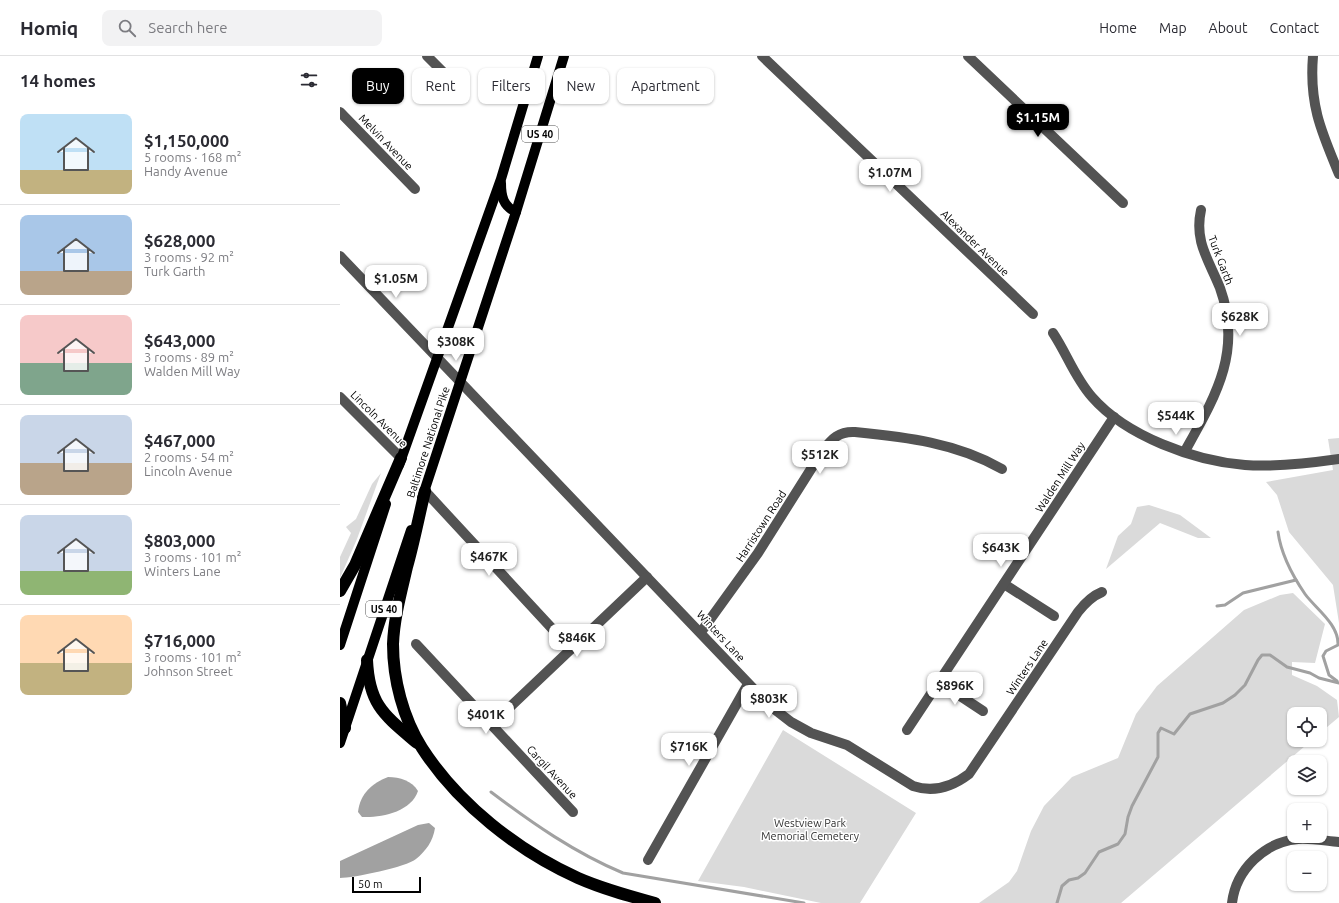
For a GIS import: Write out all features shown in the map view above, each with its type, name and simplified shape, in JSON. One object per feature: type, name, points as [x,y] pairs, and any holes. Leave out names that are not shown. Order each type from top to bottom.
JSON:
[{"type":"highway","points":[[340,591],[355,565],[401,458]]},
{"type":"highway","points":[[421,747],[407,715],[398,689],[393,645],[398,601],[425,491]]},
{"type":"highway","points":[[367,660],[368,681],[376,703],[421,747],[434,764],[465,798],[484,816],[533,853],[578,878],[600,887],[656,903]]},
{"type":"highway","points":[[340,703],[345,728]]},
{"type":"main road","name":"Baltimore National Pike","points":[[340,645],[401,458],[501,179],[538,56]]},
{"type":"main road","name":"Baltimore National Pike","points":[[340,743],[425,491],[516,212],[564,56]]},
{"type":"main road","points":[[501,179],[503,200],[506,205],[516,212]]},
{"type":"street","points":[[428,56],[440,68]]},
{"type":"street","name":"Alexander Avenue","points":[[762,56],[1033,314]]},
{"type":"street","points":[[968,56],[1123,203]]},
{"type":"street","points":[[1313,56],[1313,90],[1316,114],[1339,174]]},
{"type":"street","name":"Melvin Avenue","points":[[340,112],[414,189]]},
{"type":"street","name":"Turk Garth","points":[[1185,452],[1218,388],[1227,359],[1229,342],[1228,323],[1224,303],[1200,244],[1198,232],[1201,210]]},
{"type":"street","name":"Winters Lane","points":[[340,256],[701,632],[748,684],[774,709],[800,728],[846,745],[913,786],[927,789],[941,789],[959,782],[970,774],[1078,612],[1095,595],[1102,592]]},
{"type":"street","points":[[1053,332],[1083,386],[1101,407],[1114,417],[1146,436],[1185,452],[1224,462],[1245,465],[1339,459]]},
{"type":"street","name":"Lincoln Avenue","points":[[340,397],[401,458]]},
{"type":"street","name":"Walden Mill Way","points":[[907,730],[1114,417]]},
{"type":"street","name":"Harristown Road","points":[[701,632],[758,553],[823,450],[836,436],[848,431],[927,440],[956,449],[1002,469]]},
{"type":"street","points":[[425,491],[571,648]]},
{"type":"street","points":[[492,724],[647,577]]},
{"type":"street","points":[[1004,584],[1054,616]]},
{"type":"street","name":"Cargil Avenue","points":[[416,644],[573,812]]},
{"type":"street","points":[[939,682],[983,711]]},
{"type":"street","points":[[648,860],[748,684]]},
{"type":"street","points":[[1232,903],[1236,885],[1245,869],[1264,851],[1275,844],[1301,839],[1339,842]]},
{"type":"green space","points":[[1339,438],[1339,623],[1333,585],[1289,532],[1277,495],[1266,482],[1333,470],[1328,439]]},
{"type":"green space","points":[[381,473],[357,539],[340,578],[340,557],[351,533],[346,527],[356,519],[372,484]]},
{"type":"green space","points":[[1149,505],[1180,515],[1211,538],[1198,538],[1160,523],[1106,569],[1118,536],[1131,524],[1137,507]]},
{"type":"green space","points":[[1293,593],[1325,624],[1315,663],[1292,662],[1292,675],[1317,686],[1337,700],[1339,717],[1327,727],[1327,707],[1287,707],[1287,747],[1304,747],[1294,755],[1287,755],[1287,761],[1121,903],[979,903],[1009,882],[1017,871],[1031,831],[1044,806],[1072,777],[1118,758],[1136,714],[1157,686],[1244,610],[1280,595]]},
{"type":"green space","name":"Westview Park Memorial Cemetery","points":[[783,730],[916,813],[860,903],[821,903],[744,887],[698,881]]},
{"type":"shaded area","points":[[388,777],[409,782],[418,791],[414,798],[402,809],[386,815],[362,817],[358,812],[364,795],[377,782]]},
{"type":"shaded area","points":[[429,823],[435,828],[433,837],[423,853],[416,859],[391,869],[347,878],[340,878],[340,861],[418,825]]},
{"type":"waterway","points":[[1278,532],[1284,556],[1296,579],[1305,594],[1326,617],[1335,630],[1338,645],[1326,651],[1323,656],[1329,675],[1337,681]]},
{"type":"waterway","points":[[1217,606],[1225,605],[1243,593],[1296,580]]},
{"type":"waterway","points":[[1057,903],[1062,886],[1069,880],[1078,878],[1085,873],[1099,852],[1118,844],[1125,834],[1128,817],[1132,806],[1158,757],[1158,733],[1161,728],[1174,734],[1190,714],[1223,703],[1235,695],[1245,685],[1262,655],[1270,655],[1287,667],[1339,683]]},
{"type":"waterway","points":[[491,792],[554,837],[605,865],[623,873],[804,903]]}]
